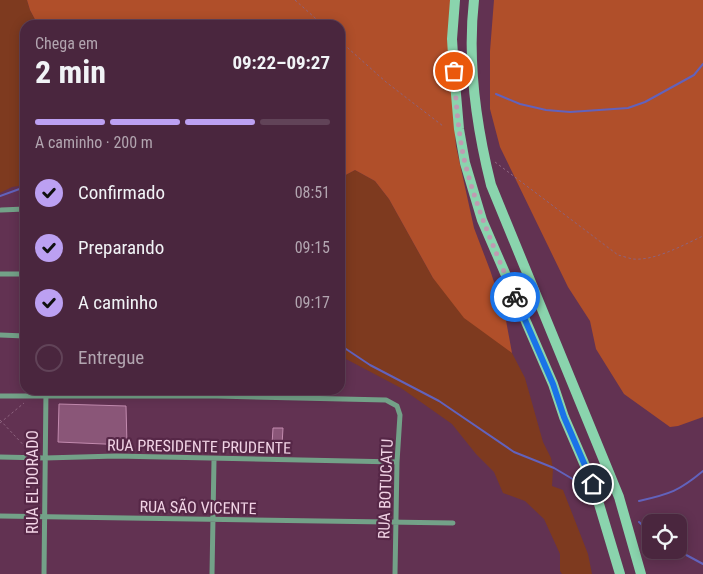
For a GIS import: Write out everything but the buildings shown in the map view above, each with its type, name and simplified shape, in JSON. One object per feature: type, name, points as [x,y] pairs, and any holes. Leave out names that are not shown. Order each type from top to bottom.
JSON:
[{"type":"main road","points":[[455,0],[452,39],[459,129],[465,163],[482,220],[553,384],[564,417],[593,484],[620,574]]},
{"type":"main road","points":[[474,0],[471,43],[472,69],[483,153],[491,185],[620,497],[641,574]]},
{"type":"street","points":[[1,210],[20,209]]},
{"type":"street","points":[[0,274],[20,274]]},
{"type":"street","points":[[0,335],[20,336]]},
{"type":"street","points":[[0,396],[132,395]]},
{"type":"street","name":"RUA BOTUCATU","points":[[265,395],[386,400],[397,406],[400,415],[397,462],[396,574]]},
{"type":"street","name":"RUA EL'DORADO","points":[[44,574],[46,397]]},
{"type":"street","name":"RUA PRESIDENTE PRUDENTE","points":[[0,457],[116,456],[214,460],[397,462]]},
{"type":"street","points":[[212,574],[214,460]]},
{"type":"street","name":"RUA SÃO VICENTE","points":[[0,516],[453,523]]},
{"type":"path","points":[[295,0],[317,20]]},
{"type":"path","points":[[345,45],[386,82],[443,126]]},
{"type":"path","points":[[483,153],[589,235],[618,255],[632,259],[645,258],[668,252],[703,236]]},
{"type":"path","points":[[0,423],[31,397]]},
{"type":"path","points":[[1,421],[36,458]]},
{"type":"shaded area","points":[[0,0],[27,0],[35,20],[20,20],[20,186],[12,187],[0,193]]},
{"type":"shaded area","points":[[27,0],[451,0],[448,46],[456,146],[474,228],[505,315],[512,353],[464,318],[433,278],[389,199],[375,181],[355,170],[345,175],[345,20],[35,20]]},
{"type":"shaded area","points":[[494,0],[703,0],[703,417],[670,427],[624,394],[596,349],[590,321],[568,287],[500,147],[490,109],[490,51]]},
{"type":"shaded area","points":[[355,170],[375,181],[389,199],[433,278],[512,353],[525,378],[543,442],[551,458],[553,469],[552,486],[563,490],[588,554],[592,574],[562,574],[560,571],[560,554],[544,519],[525,501],[503,493],[494,472],[476,454],[452,424],[401,388],[345,358],[345,175]]},
{"type":"waterway","points":[[496,94],[520,104],[546,110],[570,112],[628,108],[645,102],[694,75],[703,64]]},
{"type":"waterway","points":[[0,196],[20,189]]},
{"type":"waterway","points":[[345,348],[370,365],[439,401],[514,452],[554,468],[576,481]]},
{"type":"waterway","points":[[639,501],[674,491],[703,471]]},
{"type":"waterway","points":[[639,522],[642,525]]},
{"type":"waterway","points":[[687,555],[703,564]]},
{"type":"way so far","points":[[454,71],[459,129],[465,163],[482,220],[515,297]]},
{"type":"route","points":[[515,297],[553,384],[564,417],[593,484]]}]
